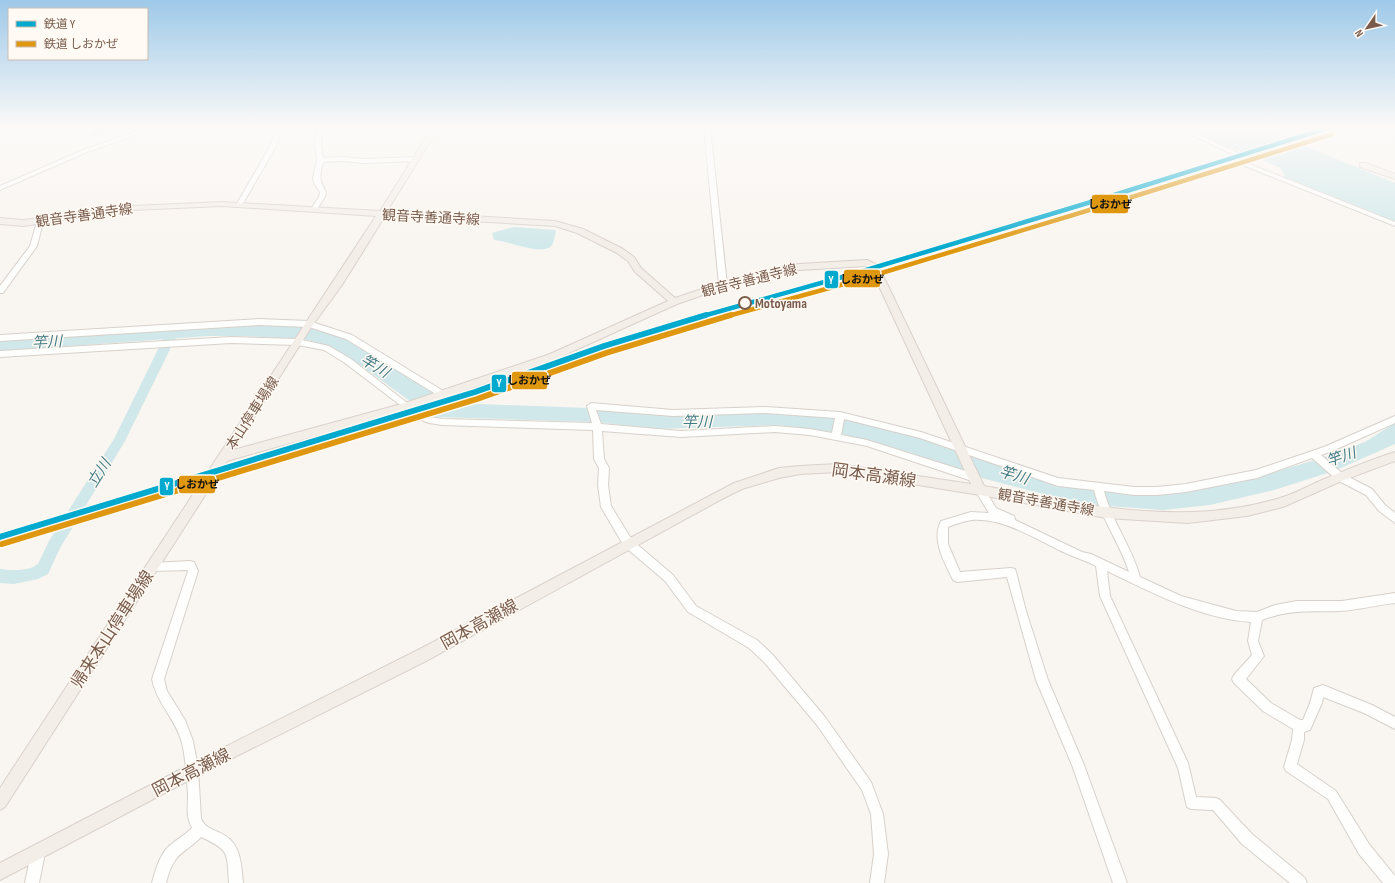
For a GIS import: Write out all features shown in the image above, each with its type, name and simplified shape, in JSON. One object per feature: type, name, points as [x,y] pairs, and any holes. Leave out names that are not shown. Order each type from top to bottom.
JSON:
[{"type":"main road","name":"本山停車場線","points":[[224,457],[309,325],[337,286],[410,168]]},
{"type":"main road","points":[[1372,168],[1395,177]]},
{"type":"main road","name":"観音寺善通寺線","points":[[0,221],[23,223],[40,222],[110,209],[239,205],[541,222],[568,226],[597,238],[626,255],[638,270],[674,302],[723,285],[780,270],[798,267],[862,263],[871,264],[875,267],[961,449],[972,476],[980,490],[1137,516],[1188,518],[1247,511],[1283,502],[1337,475],[1395,456]]},
{"type":"main road","name":"本山停車場線","points":[[224,457],[407,406],[554,356],[674,302]]},
{"type":"main road","name":"帰来本山停車場線","points":[[0,802],[224,457]]},
{"type":"main road","name":"岡本高瀬線","points":[[0,872],[192,771],[423,655],[628,543],[738,486],[772,475],[800,470],[838,468],[980,490]]},
{"type":"street","points":[[0,188],[45,168]]},
{"type":"street","points":[[239,205],[260,168]]},
{"type":"street","points":[[314,209],[322,197],[322,192],[316,178],[318,168]]},
{"type":"street","points":[[711,168],[723,285]]},
{"type":"street","points":[[1255,168],[1395,224]]},
{"type":"street","points":[[1265,168],[1270,174]]},
{"type":"street","points":[[0,291],[34,246],[40,222]]},
{"type":"street","points":[[0,338],[252,322],[309,325],[349,337],[442,394]]},
{"type":"street","points":[[0,354],[231,340],[299,341],[326,348],[348,361],[407,406]]},
{"type":"street","points":[[877,883],[880,854],[877,814],[867,786],[821,721],[768,658],[753,644],[692,609],[669,578],[628,543],[606,507],[603,485],[604,468],[599,459],[596,425],[591,407],[673,413],[766,410],[839,416],[893,427],[996,460],[1058,482],[1098,488],[1134,491],[1157,491],[1186,488],[1257,474],[1315,455],[1345,443],[1395,419]]},
{"type":"street","points":[[209,478],[419,416],[429,420],[442,422],[596,425],[681,434],[775,429],[810,432],[836,435],[867,443],[972,476]]},
{"type":"street","points":[[836,435],[839,416]]},
{"type":"street","points":[[1315,455],[1337,475],[1369,492],[1382,508],[1395,519]]},
{"type":"street","points":[[1098,488],[1105,511],[1123,542],[1133,567],[1136,580]]},
{"type":"street","points":[[980,490],[993,511],[1014,519],[1096,562],[1105,596],[1184,767],[1191,804],[1216,804],[1247,838],[1300,883]]},
{"type":"street","points":[[1120,883],[1078,765],[1042,680],[1021,612],[1011,572],[958,577],[947,556],[941,531],[944,524],[972,516],[987,517],[1025,528],[1078,555],[1179,600],[1236,616],[1257,617],[1275,610],[1297,606],[1342,606],[1395,598]]},
{"type":"street","points":[[152,567],[190,565],[193,571],[158,679],[162,697],[181,724],[190,750],[195,820],[200,829],[208,834],[222,838],[230,848],[234,860],[236,883]]},
{"type":"street","points":[[1257,617],[1253,642],[1258,656],[1238,679],[1268,707],[1299,726],[1306,726],[1316,704],[1318,692],[1323,691],[1368,709],[1395,723]]},
{"type":"street","points":[[1299,726],[1298,740],[1290,767],[1332,795],[1364,849],[1392,883]]},
{"type":"street","points":[[159,883],[162,871],[172,853],[189,841],[200,829]]},
{"type":"street","points":[[32,883],[38,853]]},
{"type":"water","points":[[1281,168],[1359,168],[1395,183],[1395,221],[1285,177]]},
{"type":"water","points":[[514,227],[556,230],[553,244],[548,248],[533,249],[494,240],[492,233]]},
{"type":"water","name":"竿川","points":[[259,324],[315,328],[347,339],[450,403],[588,408],[675,415],[754,412],[842,418],[907,433],[1056,483],[1160,494],[1200,490],[1262,476],[1325,457],[1365,442],[1395,423],[1395,444],[1334,471],[1274,490],[1210,505],[1163,510],[1095,505],[1055,497],[978,477],[889,446],[838,433],[779,425],[655,429],[597,422],[436,417],[425,412],[334,348],[308,340],[245,336],[208,336],[0,351],[0,340]]},
{"type":"waterway","name":"立川","points":[[0,576],[14,577],[38,573],[43,569],[54,545],[119,441],[172,333]]},
{"type":"railway","points":[[731,315],[853,274]]},
{"type":"railway","points":[[475,392],[731,315]]},
{"type":"rail line","name":"Y","points":[[0,537],[475,392],[604,346],[744,303],[853,274],[1200,168]]},
{"type":"rail line","name":"しおかぜ","points":[[2,544],[477,399],[606,353],[746,310],[855,281],[1224,168]]},
{"type":"place","name":"Motoyama","points":[[745,303]]}]
